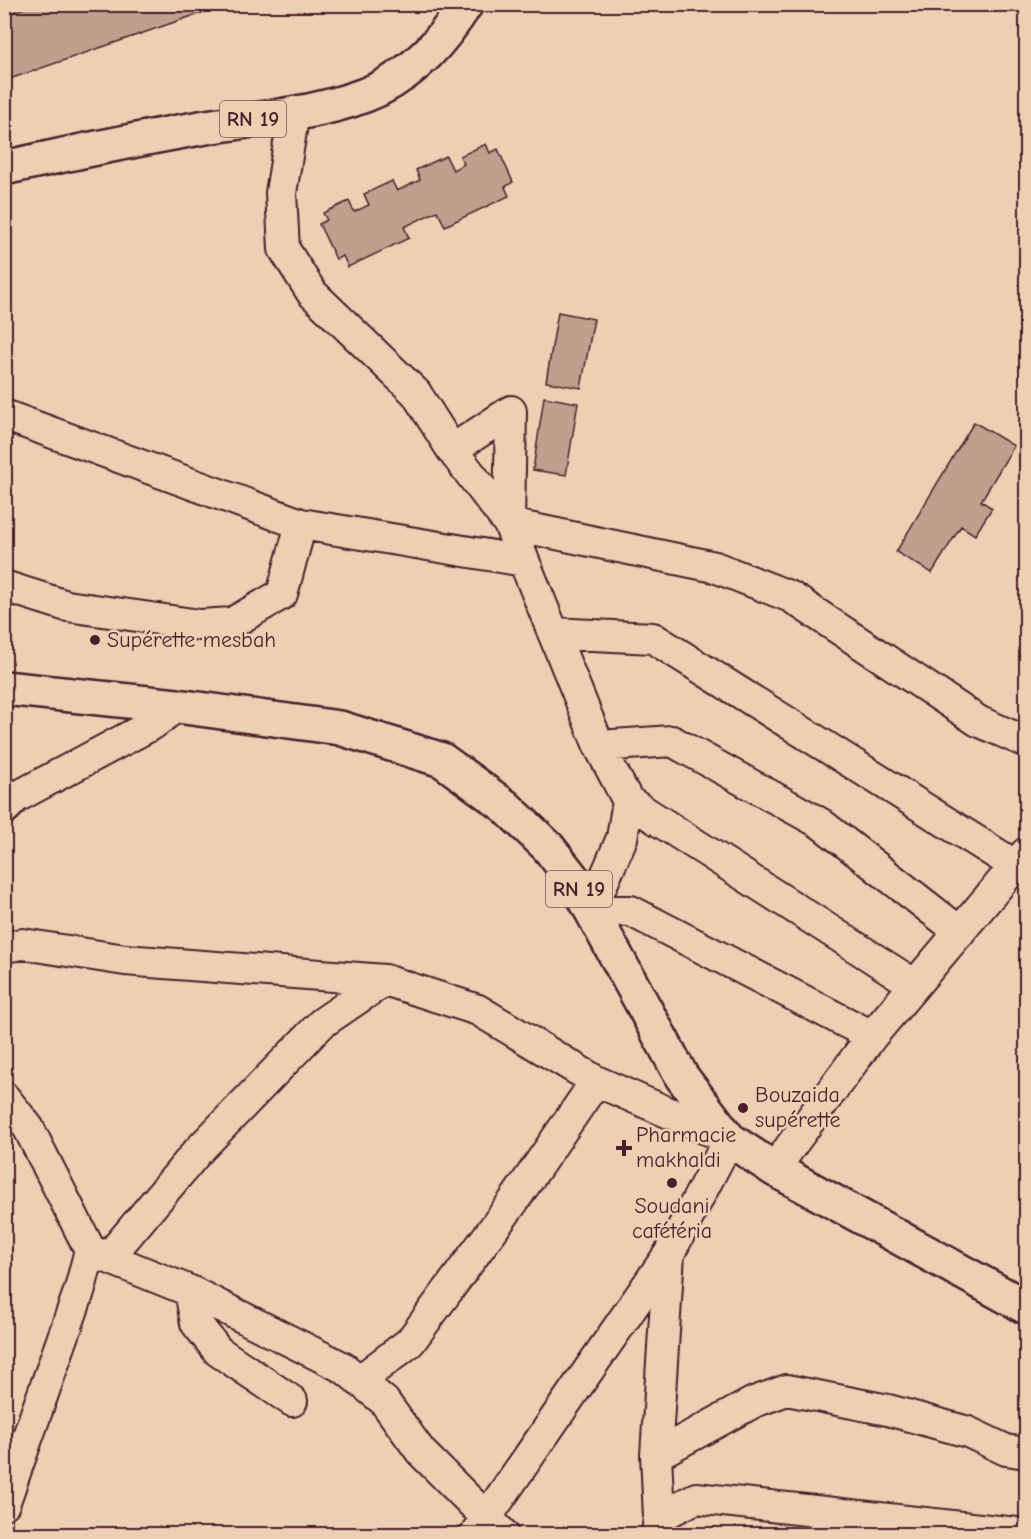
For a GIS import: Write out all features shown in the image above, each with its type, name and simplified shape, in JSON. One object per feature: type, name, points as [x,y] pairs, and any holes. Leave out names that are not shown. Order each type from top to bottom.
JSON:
[{"type":"main road","name":"RN 19","points":[[4,168],[129,140],[332,107],[378,89],[412,69],[444,38],[466,4]]},
{"type":"main road","name":"RN 19","points":[[4,688],[177,706],[340,728],[442,760],[505,806],[548,847],[576,884],[682,1077],[729,1139],[774,1170],[1026,1307]]},
{"type":"street","points":[[294,112],[281,193],[284,249],[312,293],[416,393],[452,450],[509,524],[599,746],[628,801],[915,985]]},
{"type":"street","points":[[452,450],[511,411],[509,524]]},
{"type":"street","points":[[4,415],[301,524],[524,561]]},
{"type":"street","points":[[4,585],[67,606],[200,625],[232,623],[282,594],[301,524]]},
{"type":"street","points":[[509,524],[715,567],[791,597],[978,721],[1026,742]]},
{"type":"street","points":[[553,633],[652,638],[1023,862],[872,1036],[774,1170]]},
{"type":"street","points":[[7,800],[153,724],[177,706]]},
{"type":"street","points":[[599,746],[672,741],[820,823],[960,932]]},
{"type":"street","points":[[628,801],[622,838],[591,910],[631,911],[872,1036]]},
{"type":"street","points":[[4,948],[23,944],[126,960],[385,980],[478,1010],[596,1081],[729,1139],[669,1254],[488,1529],[421,1452],[384,1401],[344,1368],[190,1291],[99,1254],[28,1127],[4,1097]]},
{"type":"street","points":[[4,1504],[16,1438],[80,1289],[99,1254],[322,1023],[385,980]]},
{"type":"street","points":[[359,1381],[410,1342],[513,1202],[596,1081]]},
{"type":"street","points":[[658,1526],[656,1455],[669,1254]]},
{"type":"street","points":[[190,1291],[196,1323],[218,1351],[292,1401]]},
{"type":"street","points":[[656,1455],[754,1402],[787,1390],[899,1413],[968,1432],[1006,1450],[1026,1453]]},
{"type":"street","points":[[658,1526],[696,1498],[1026,1534]]},
{"type":"building","points":[[36,4],[227,4],[4,81],[4,15]]},
{"type":"building","points":[[486,144],[490,153],[498,149],[513,182],[505,187],[509,196],[445,226],[437,211],[404,227],[409,238],[348,267],[343,256],[336,259],[319,224],[327,220],[323,213],[349,201],[354,212],[369,205],[364,194],[392,181],[397,191],[420,180],[416,170],[446,156],[453,170],[464,164],[460,156]]},
{"type":"building","points":[[558,312],[594,319],[581,388],[546,382]]},
{"type":"building","points":[[544,397],[578,403],[566,475],[533,470]]},
{"type":"building","points":[[974,422],[1014,446],[981,501],[992,508],[975,535],[961,526],[932,573],[896,552]]},
{"type":"place","name":"Supérette mesbah","points":[[95,640]]},
{"type":"place","name":"Bouzaida supérette","points":[[743,1108]]},
{"type":"place","name":"Pharmacie makhaldi","points":[[624,1148]]},
{"type":"place","name":"Soudani cafétéria","points":[[672,1183]]}]
